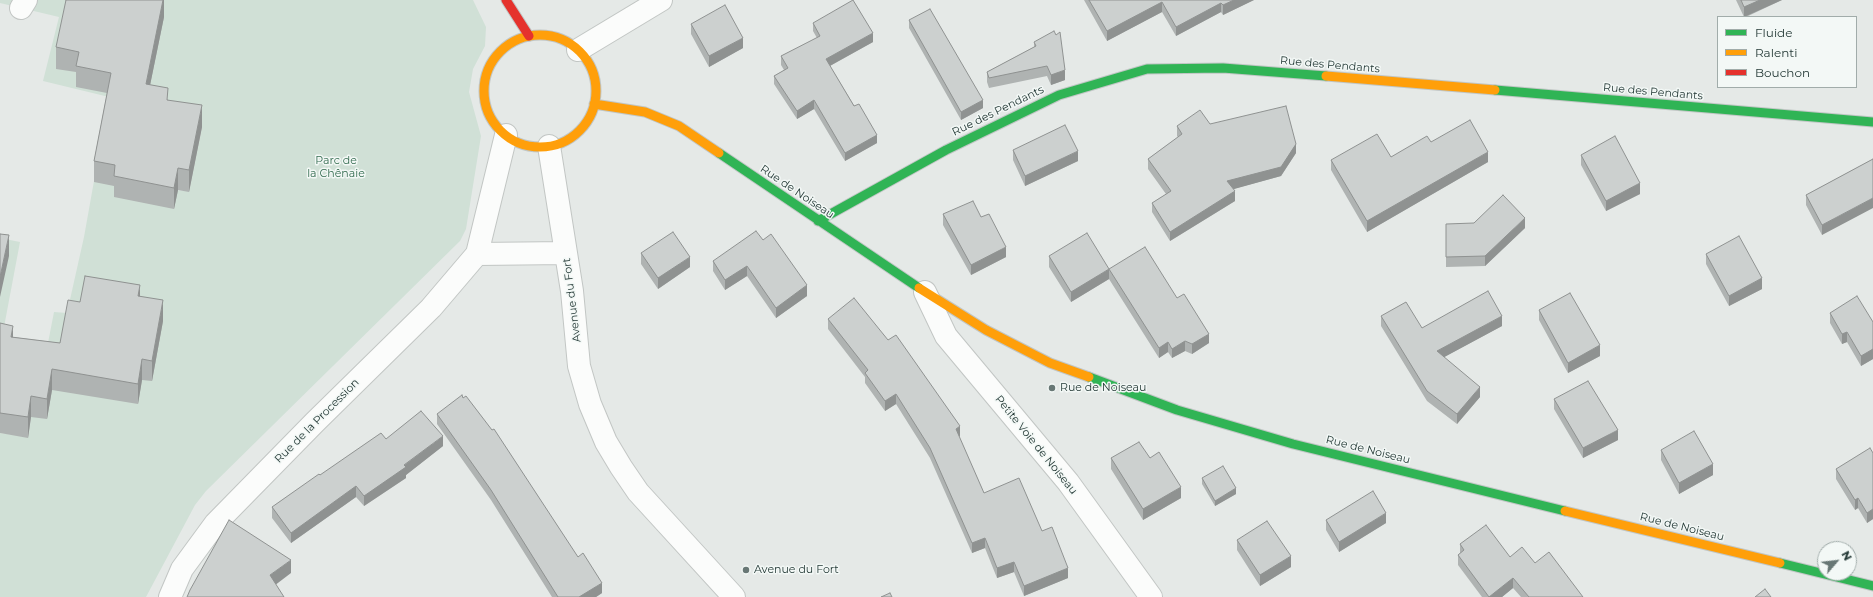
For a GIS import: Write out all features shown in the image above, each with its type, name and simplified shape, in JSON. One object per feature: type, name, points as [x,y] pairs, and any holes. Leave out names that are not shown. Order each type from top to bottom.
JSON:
[{"type":"street","points":[[506,0],[529,36]]},
{"type":"street","points":[[578,50],[661,0]]},
{"type":"street","points":[[546,35],[564,40],[578,50],[588,61],[594,75],[596,90],[594,104],[588,120],[578,132],[565,141],[549,146],[534,147],[519,143],[506,135],[494,122],[486,106],[484,87],[488,69],[498,54],[512,42],[529,36],[546,35]]},
{"type":"street","name":"Rue des Pendants","points":[[818,221],[946,150],[1059,95],[1147,69],[1223,68],[1873,122]]},
{"type":"street","name":"Rue de Noiseau","points":[[594,104],[645,112],[679,126],[925,292],[986,330],[1050,363],[1177,410],[1293,444],[1873,586]]},
{"type":"street","points":[[506,135],[477,254],[566,253]]},
{"type":"street","name":"Avenue du Fort","points":[[549,146],[572,291],[579,366],[590,404],[606,442],[638,492],[734,597]]},
{"type":"street","name":"Rue de la Procession","points":[[170,597],[182,569],[215,524],[314,422],[431,308],[477,254]]},
{"type":"street","name":"Petite Voie de Noiseau","points":[[925,292],[946,336],[1068,482],[1151,597]]},
{"type":"green space","name":"Parc de la Chênaie","points":[[0,0],[473,0],[486,27],[485,46],[473,69],[469,92],[481,136],[466,229],[460,241],[206,491],[195,505],[146,597],[0,597],[0,433],[28,437],[31,417],[0,343],[0,238],[20,242],[1,343],[47,348],[54,312],[67,313],[84,237],[109,97],[43,81],[59,17],[0,3]],"holes":[[[202,127],[189,191],[115,186]]]},
{"type":"building","points":[[66,0],[163,0],[146,84],[168,88],[167,100],[202,105],[189,170],[178,168],[174,188],[114,176],[115,165],[94,161],[111,73],[76,66],[79,52],[56,47]]},
{"type":"building","points":[[853,0],[873,33],[826,59],[854,106],[859,104],[877,135],[845,153],[814,100],[797,111],[774,76],[788,68],[781,56],[820,36],[813,23]]},
{"type":"building","points":[[1089,0],[1234,0],[1223,5],[1221,3],[1176,27],[1162,2],[1107,31]]},
{"type":"building","points":[[1741,0],[1760,0],[1744,7]]},
{"type":"building","points":[[725,5],[743,38],[709,56],[691,24]]},
{"type":"building","points":[[930,9],[983,100],[961,112],[909,20]]},
{"type":"building","points":[[1054,31],[1056,35],[1060,32],[1065,70],[1051,75],[1047,66],[989,78],[987,72],[1036,46],[1034,42]]},
{"type":"building","points":[[1286,106],[1296,144],[1281,167],[1227,181],[1235,191],[1170,232],[1152,203],[1171,191],[1148,159],[1182,134],[1177,126],[1200,110],[1210,124]]},
{"type":"building","points":[[1470,120],[1488,152],[1367,221],[1331,160],[1377,134],[1391,157],[1427,136],[1431,142]]},
{"type":"building","points":[[1065,125],[1078,151],[1025,176],[1013,150]]},
{"type":"building","points":[[1615,136],[1640,183],[1606,201],[1581,155]]},
{"type":"building","points":[[1873,159],[1873,198],[1822,225],[1806,195]]},
{"type":"building","points":[[1503,195],[1525,218],[1485,256],[1446,257],[1446,224],[1474,223]]},
{"type":"building","points":[[973,201],[981,217],[989,214],[1006,247],[971,265],[943,214]]},
{"type":"building","points":[[756,231],[763,240],[771,234],[807,285],[776,308],[747,266],[725,280],[713,261]]},
{"type":"building","points":[[673,232],[690,257],[658,278],[641,253]]},
{"type":"building","points":[[1087,233],[1109,269],[1071,292],[1049,256]]},
{"type":"building","points":[[0,234],[9,235],[0,277]]},
{"type":"building","points":[[1739,236],[1762,278],[1729,296],[1706,254]]},
{"type":"building","points":[[1145,247],[1177,298],[1184,294],[1209,334],[1192,344],[1185,341],[1172,349],[1168,342],[1159,348],[1109,269]]},
{"type":"building","points":[[85,276],[140,285],[138,296],[163,300],[152,361],[142,359],[138,384],[52,369],[47,399],[31,396],[28,417],[0,413],[0,323],[13,326],[11,337],[60,343],[68,300],[80,302]]},
{"type":"building","points":[[1488,291],[1502,316],[1437,351],[1480,387],[1457,414],[1427,391],[1381,316],[1406,302],[1422,328]]},
{"type":"building","points":[[1570,293],[1600,345],[1568,363],[1539,310]]},
{"type":"building","points":[[1857,296],[1873,322],[1873,349],[1861,356],[1847,332],[1842,334],[1830,313]]},
{"type":"building","points":[[854,298],[888,340],[896,335],[960,426],[956,429],[984,493],[1019,478],[1042,531],[1052,527],[1068,568],[1024,586],[1014,562],[997,568],[985,538],[972,543],[930,448],[896,394],[885,401],[865,373],[868,370],[828,319]]},
{"type":"building","points":[[1588,381],[1618,430],[1583,448],[1554,399]]},
{"type":"building","points":[[462,395],[463,398],[466,396],[492,430],[494,429],[578,557],[583,553],[602,583],[579,597],[558,597],[491,490],[437,414]]},
{"type":"building","points":[[421,411],[443,436],[404,465],[406,467],[364,496],[356,486],[291,533],[272,507],[381,433],[386,439]]},
{"type":"building","points":[[1694,431],[1713,464],[1679,483],[1661,450]]},
{"type":"building","points":[[1139,442],[1150,458],[1159,452],[1181,487],[1143,509],[1111,458]]},
{"type":"building","points":[[1870,448],[1873,453],[1873,509],[1867,513],[1858,498],[1855,500],[1836,469]]},
{"type":"building","points":[[1223,466],[1236,488],[1215,501],[1202,478]]},
{"type":"building","points":[[1373,491],[1386,513],[1339,542],[1326,520]]},
{"type":"building","points":[[229,520],[291,560],[270,575],[284,597],[187,597]]},
{"type":"building","points":[[1267,521],[1291,556],[1260,575],[1237,540]]},
{"type":"building","points":[[1486,525],[1510,557],[1522,547],[1535,563],[1549,552],[1583,597],[1529,597],[1513,578],[1489,597],[1458,555],[1464,550],[1460,544]]},
{"type":"building","points":[[1765,589],[1771,597],[1755,597]]},
{"type":"building","points":[[890,593],[892,597],[881,597]]},
{"type":"traffic: fast","points":[[818,221],[946,150],[1059,95],[1147,69],[1223,68],[1326,76]]},
{"type":"traffic: fast","points":[[1495,90],[1873,122]]},
{"type":"traffic: fast","points":[[719,153],[919,288]]},
{"type":"traffic: fast","points":[[1089,377],[1177,410],[1293,444],[1565,511]]},
{"type":"traffic: fast","points":[[1780,563],[1873,586]]},
{"type":"traffic: slow","points":[[540,35],[551,36],[561,40],[571,45],[579,52],[586,60],[591,70],[595,80],[596,91],[595,102],[591,112],[586,122],[579,130],[571,137],[561,142],[551,146],[540,147],[529,146],[519,142],[509,137],[501,130],[494,122],[489,112],[485,102],[484,91],[485,80],[489,70],[494,60],[501,52],[509,45],[519,40],[529,36],[540,35]]},
{"type":"traffic: slow","points":[[1326,76],[1495,90]]},
{"type":"traffic: slow","points":[[594,104],[645,112],[679,126],[719,153]]},
{"type":"traffic: slow","points":[[919,288],[986,330],[1050,363],[1089,377]]},
{"type":"traffic: slow","points":[[1565,511],[1780,563]]},
{"type":"traffic: jam","points":[[506,0],[529,36]]},
{"type":"place","name":"Rue de Noiseau","points":[[1052,388]]},
{"type":"place","name":"Avenue du Fort","points":[[746,570]]}]
